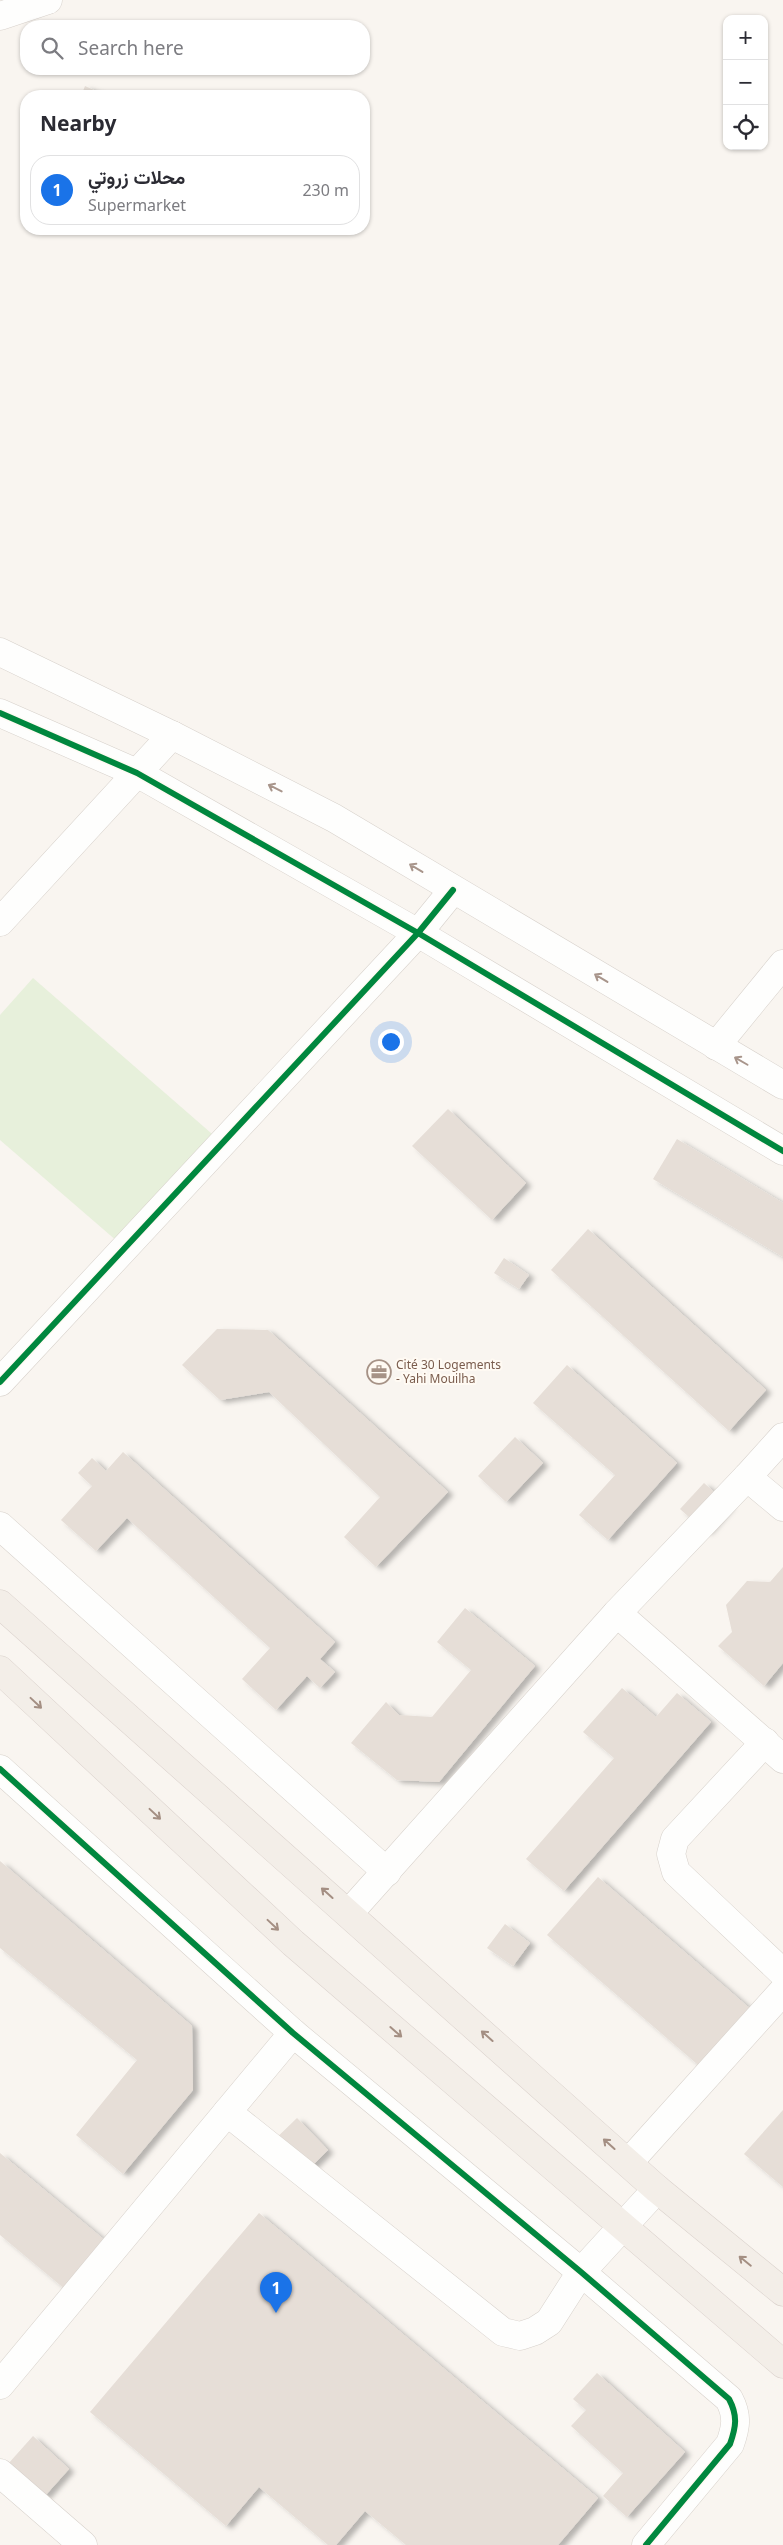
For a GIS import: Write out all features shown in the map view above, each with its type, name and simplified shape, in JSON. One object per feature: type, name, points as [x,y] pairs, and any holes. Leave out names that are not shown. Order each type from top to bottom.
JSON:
[{"type":"main road","points":[[0,1604],[629,2162],[657,2189],[783,2292]]},
{"type":"main road","points":[[0,1670],[293,1943],[783,2364]]},
{"type":"street","points":[[0,16],[48,0]]},
{"type":"street","points":[[0,652],[172,735],[334,818],[783,1085]]},
{"type":"street","points":[[0,713],[137,772],[418,933],[783,1151]]},
{"type":"street","points":[[0,922],[172,735]]},
{"type":"street","points":[[0,1382],[418,933],[453,890]]},
{"type":"street","points":[[716,1046],[783,964]]},
{"type":"street","points":[[349,1913],[617,1613],[748,1477],[783,1437]]},
{"type":"street","points":[[748,1477],[783,1506]]},
{"type":"street","points":[[1,1529],[386,1872]]},
{"type":"street","points":[[617,1613],[774,1750],[675,1839],[671,1854],[676,1872],[783,1973]]},
{"type":"street","points":[[0,1769],[293,2033],[581,2272],[729,2399],[736,2412],[736,2428],[730,2444],[654,2542]]},
{"type":"street","points":[[629,2162],[783,1991]]},
{"type":"street","points":[[0,2385],[293,2033]]},
{"type":"street","points":[[228,2112],[503,2332],[520,2336],[535,2331],[548,2322],[581,2272],[621,2226],[657,2189]]},
{"type":"street","points":[[0,2472],[83,2545]]},
{"type":"green space","points":[[33,978],[219,1140],[125,1248],[0,1140],[0,1015]]},
{"type":"building","points":[[85,86],[94,90],[83,90]]},
{"type":"building","points":[[448,1109],[526,1183],[492,1220],[412,1146]]},
{"type":"building","points":[[677,1139],[783,1203],[783,1257],[653,1179]]},
{"type":"building","points":[[588,1229],[766,1390],[729,1431],[551,1270]]},
{"type":"building","points":[[504,1258],[529,1275],[519,1289],[494,1273]]},
{"type":"building","points":[[217,1329],[268,1330],[448,1492],[376,1567],[344,1537],[380,1497],[269,1392],[220,1400],[182,1365]]},
{"type":"building","points":[[567,1365],[677,1463],[608,1540],[579,1515],[615,1475],[533,1403]]},
{"type":"building","points":[[515,1437],[543,1463],[506,1502],[478,1476]]},
{"type":"building","points":[[123,1452],[335,1642],[320,1659],[335,1672],[320,1688],[307,1676],[276,1710],[242,1679],[270,1648],[127,1518],[96,1551],[61,1520],[92,1486],[78,1473],[92,1458],[106,1471]]},
{"type":"building","points":[[704,1483],[729,1505],[706,1532],[680,1509]]},
{"type":"building","points":[[783,1567],[783,1663],[764,1686],[718,1646],[732,1632],[726,1605],[747,1581],[770,1582]]},
{"type":"building","points":[[465,1608],[535,1666],[439,1782],[397,1780],[351,1743],[386,1702],[399,1715],[432,1717],[471,1670],[437,1642]]},
{"type":"building","points":[[622,1688],[656,1717],[677,1693],[711,1722],[564,1891],[526,1859],[614,1758],[583,1732]]},
{"type":"building","points":[[0,1861],[192,2026],[193,2090],[123,2174],[76,2135],[137,2060],[0,1948]]},
{"type":"building","points":[[598,1877],[754,2012],[704,2070],[547,1935]]},
{"type":"building","points":[[505,1924],[530,1943],[513,1966],[487,1948]]},
{"type":"building","points":[[783,2110],[783,2187],[744,2154]]},
{"type":"building","points":[[297,2118],[328,2150],[301,2177],[268,2146]]},
{"type":"building","points":[[0,2153],[107,2242],[66,2290],[0,2235]]},
{"type":"building","points":[[259,2213],[598,2498],[558,2545],[406,2545],[365,2511],[336,2545],[328,2545],[259,2487],[226,2526],[90,2412]]},
{"type":"building","points":[[597,2373],[685,2452],[627,2517],[603,2496],[623,2473],[571,2426],[586,2410],[573,2399]]},
{"type":"building","points":[[33,2436],[69,2469],[44,2497],[8,2464]]},
{"type":"cycle path","points":[[0,713],[137,773],[418,933],[783,1151]]},
{"type":"cycle path","points":[[0,1382],[418,933],[453,890]]},
{"type":"cycle path","points":[[0,1769],[293,2033],[581,2272],[729,2399],[735,2416],[734,2432],[730,2444],[646,2545]]},
{"type":"place","name":"Cité 30 Logements - Yahi Mouilha","points":[[379,1372]]},
{"type":"place","name":"محلات زروتي","points":[[276,2313]]}]
